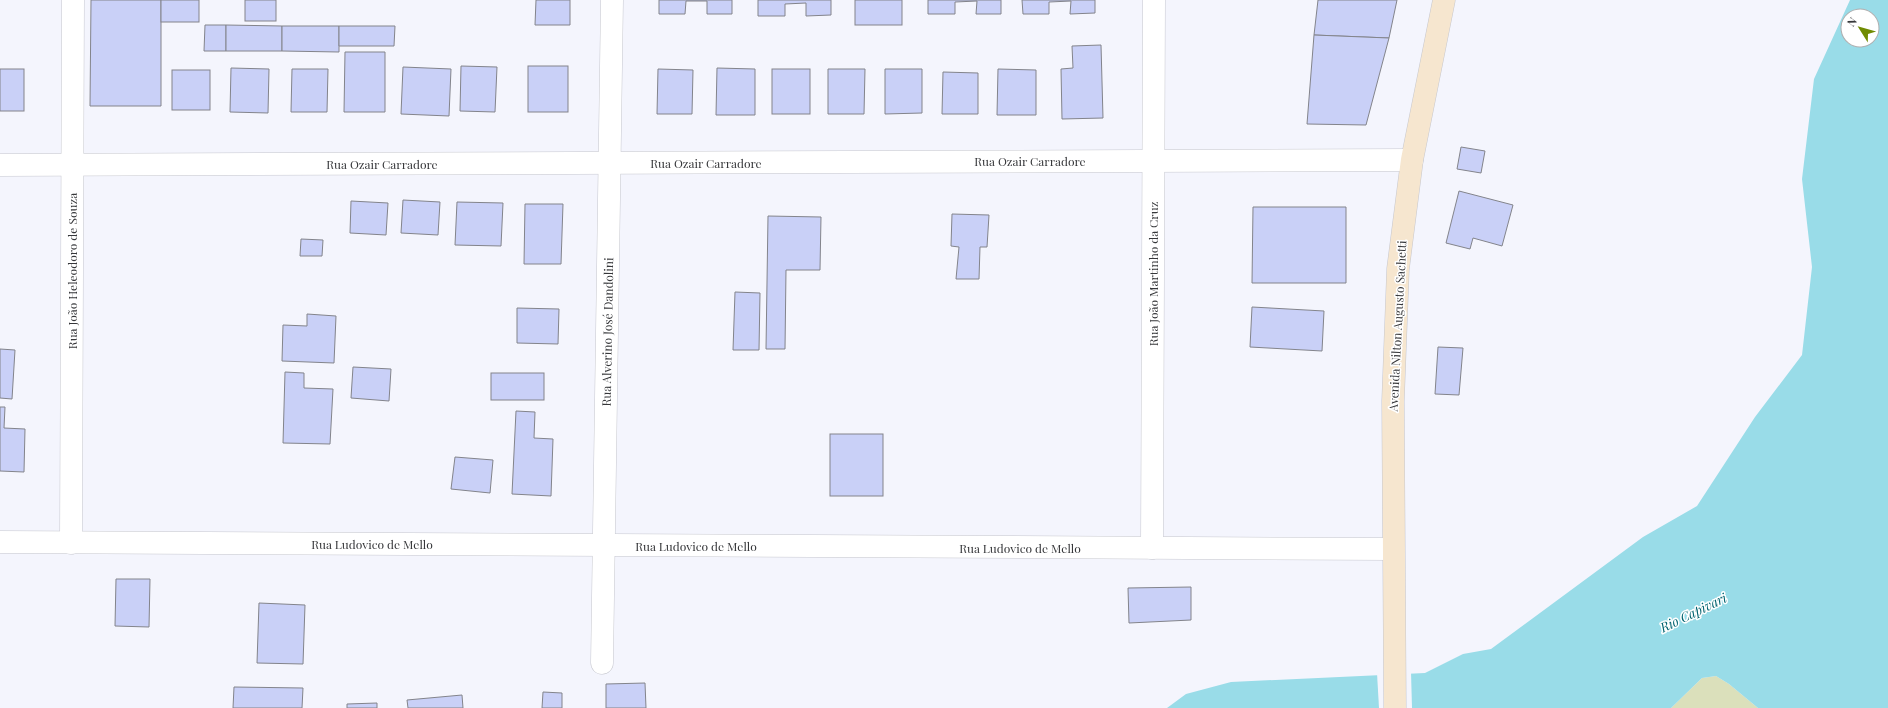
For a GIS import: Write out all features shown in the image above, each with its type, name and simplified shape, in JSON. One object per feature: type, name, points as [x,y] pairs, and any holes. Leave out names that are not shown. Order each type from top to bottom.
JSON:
[{"type":"main road","name":"Avenida Nilton Augusto Sachetti","points":[[1395,708],[1393,400],[1397,292],[1403,220],[1412,160],[1444,0]]},
{"type":"street","name":"Rua João Heleodoro de Souza","points":[[71,542],[73,0]]},
{"type":"street","name":"Rua Alverino José Dandolini","points":[[602,663],[612,0]]},
{"type":"street","name":"Rua João Martinho da Cruz","points":[[1152,548],[1154,0]]},
{"type":"street","name":"Rua Ozair Carradore","points":[[0,165],[1412,160]]},
{"type":"street","name":"Rua Ludovico de Mello","points":[[0,542],[1393,549]]},
{"type":"green space","points":[[1716,676],[1729,684],[1758,708],[1671,708],[1702,678]]},
{"type":"water","name":"Rio Capivari","points":[[1850,0],[1888,0],[1888,708],[1758,708],[1729,684],[1716,676],[1702,678],[1671,708],[1167,708],[1186,694],[1231,682],[1425,673],[1463,654],[1491,649],[1643,537],[1697,506],[1755,417],[1802,355],[1812,267],[1802,179],[1814,79],[1840,22],[1840,48],[1880,48],[1880,8],[1846,8]]},
{"type":"pier","points":[[1411,672],[1412,708],[1379,708],[1377,673]]},
{"type":"building","points":[[91,0],[161,0],[161,106],[90,106]]},
{"type":"building","points":[[161,0],[199,0],[199,22],[161,22]]},
{"type":"building","points":[[245,0],[276,0],[276,21],[245,21]]},
{"type":"building","points":[[536,0],[570,0],[570,25],[535,25]]},
{"type":"building","points":[[659,0],[732,0],[732,14],[707,14],[707,1],[686,1],[685,14],[659,14]]},
{"type":"building","points":[[758,0],[831,0],[831,15],[806,16],[806,3],[785,4],[785,16],[758,16]]},
{"type":"building","points":[[855,0],[902,0],[902,25],[855,25]]},
{"type":"building","points":[[928,0],[1001,0],[1001,14],[976,14],[977,1],[955,2],[955,14],[928,14]]},
{"type":"building","points":[[1022,0],[1095,0],[1095,13],[1070,14],[1071,1],[1049,2],[1049,14],[1023,14]]},
{"type":"building","points":[[1318,0],[1397,0],[1389,38],[1314,35]]},
{"type":"building","points":[[205,25],[226,25],[226,51],[204,51]]},
{"type":"building","points":[[226,25],[282,26],[282,51],[226,51]]},
{"type":"building","points":[[282,26],[339,26],[339,52],[282,51]]},
{"type":"building","points":[[339,26],[395,26],[394,46],[339,46]]},
{"type":"building","points":[[1314,35],[1389,38],[1366,125],[1307,124]]},
{"type":"building","points":[[1101,45],[1103,118],[1062,119],[1061,69],[1073,68],[1072,46]]},
{"type":"building","points":[[345,52],[385,52],[385,112],[344,112]]},
{"type":"building","points":[[461,66],[497,67],[495,112],[460,111]]},
{"type":"building","points":[[528,66],[568,66],[568,112],[528,112]]},
{"type":"building","points":[[403,67],[451,69],[449,116],[401,114]]},
{"type":"building","points":[[231,68],[269,69],[268,113],[230,112]]},
{"type":"building","points":[[717,68],[755,69],[755,115],[716,115]]},
{"type":"building","points":[[0,69],[24,69],[24,111],[0,111]]},
{"type":"building","points":[[292,69],[328,69],[327,112],[291,112]]},
{"type":"building","points":[[658,69],[693,70],[692,114],[657,114]]},
{"type":"building","points":[[772,69],[810,69],[810,114],[772,114]]},
{"type":"building","points":[[828,69],[865,69],[864,114],[828,114]]},
{"type":"building","points":[[885,69],[922,69],[922,113],[885,114]]},
{"type":"building","points":[[998,69],[1036,70],[1036,115],[997,115]]},
{"type":"building","points":[[172,70],[210,70],[210,110],[172,110]]},
{"type":"building","points":[[943,72],[978,73],[978,114],[942,114]]},
{"type":"building","points":[[1461,147],[1485,151],[1481,173],[1457,169]]},
{"type":"building","points":[[1459,191],[1513,205],[1502,246],[1473,238],[1470,249],[1446,243]]},
{"type":"building","points":[[403,200],[440,202],[438,235],[401,233]]},
{"type":"building","points":[[351,201],[388,203],[386,235],[350,233]]},
{"type":"building","points":[[457,202],[503,203],[501,246],[455,245]]},
{"type":"building","points":[[525,204],[563,204],[561,264],[524,264]]},
{"type":"building","points":[[1253,207],[1346,207],[1346,283],[1252,283]]},
{"type":"building","points":[[952,214],[989,215],[987,247],[980,247],[979,279],[956,279],[959,247],[951,246]]},
{"type":"building","points":[[768,216],[821,217],[820,270],[786,270],[785,349],[766,349]]},
{"type":"building","points":[[301,239],[323,240],[322,256],[300,256]]},
{"type":"building","points":[[735,292],[760,293],[759,350],[733,350]]},
{"type":"building","points":[[1252,307],[1324,311],[1322,351],[1250,347]]},
{"type":"building","points":[[517,308],[559,309],[558,344],[517,343]]},
{"type":"building","points":[[307,314],[336,316],[334,363],[282,361],[283,325],[307,326]]},
{"type":"building","points":[[1438,347],[1463,348],[1459,395],[1435,394]]},
{"type":"building","points":[[0,349],[15,350],[12,399],[0,398]]},
{"type":"building","points":[[353,367],[391,369],[389,401],[351,398]]},
{"type":"building","points":[[285,372],[304,373],[304,388],[333,389],[330,444],[283,443]]},
{"type":"building","points":[[491,373],[544,373],[544,400],[491,400]]},
{"type":"building","points":[[0,407],[5,407],[4,428],[25,429],[24,472],[0,471]]},
{"type":"building","points":[[516,411],[535,412],[534,438],[553,439],[551,496],[512,494]]},
{"type":"building","points":[[830,434],[883,434],[883,496],[830,496]]},
{"type":"building","points":[[455,457],[493,460],[490,493],[451,489]]},
{"type":"building","points":[[116,579],[150,579],[149,627],[115,626]]},
{"type":"building","points":[[1191,587],[1191,620],[1129,623],[1128,588]]},
{"type":"building","points":[[259,603],[305,605],[303,664],[257,663]]},
{"type":"building","points":[[645,683],[646,708],[606,708],[606,684]]},
{"type":"building","points":[[234,687],[303,688],[302,708],[233,708]]},
{"type":"building","points":[[543,692],[562,693],[562,708],[542,708]]},
{"type":"building","points":[[462,695],[463,708],[408,708],[407,700]]},
{"type":"building","points":[[377,703],[377,708],[347,708],[347,704]]}]
